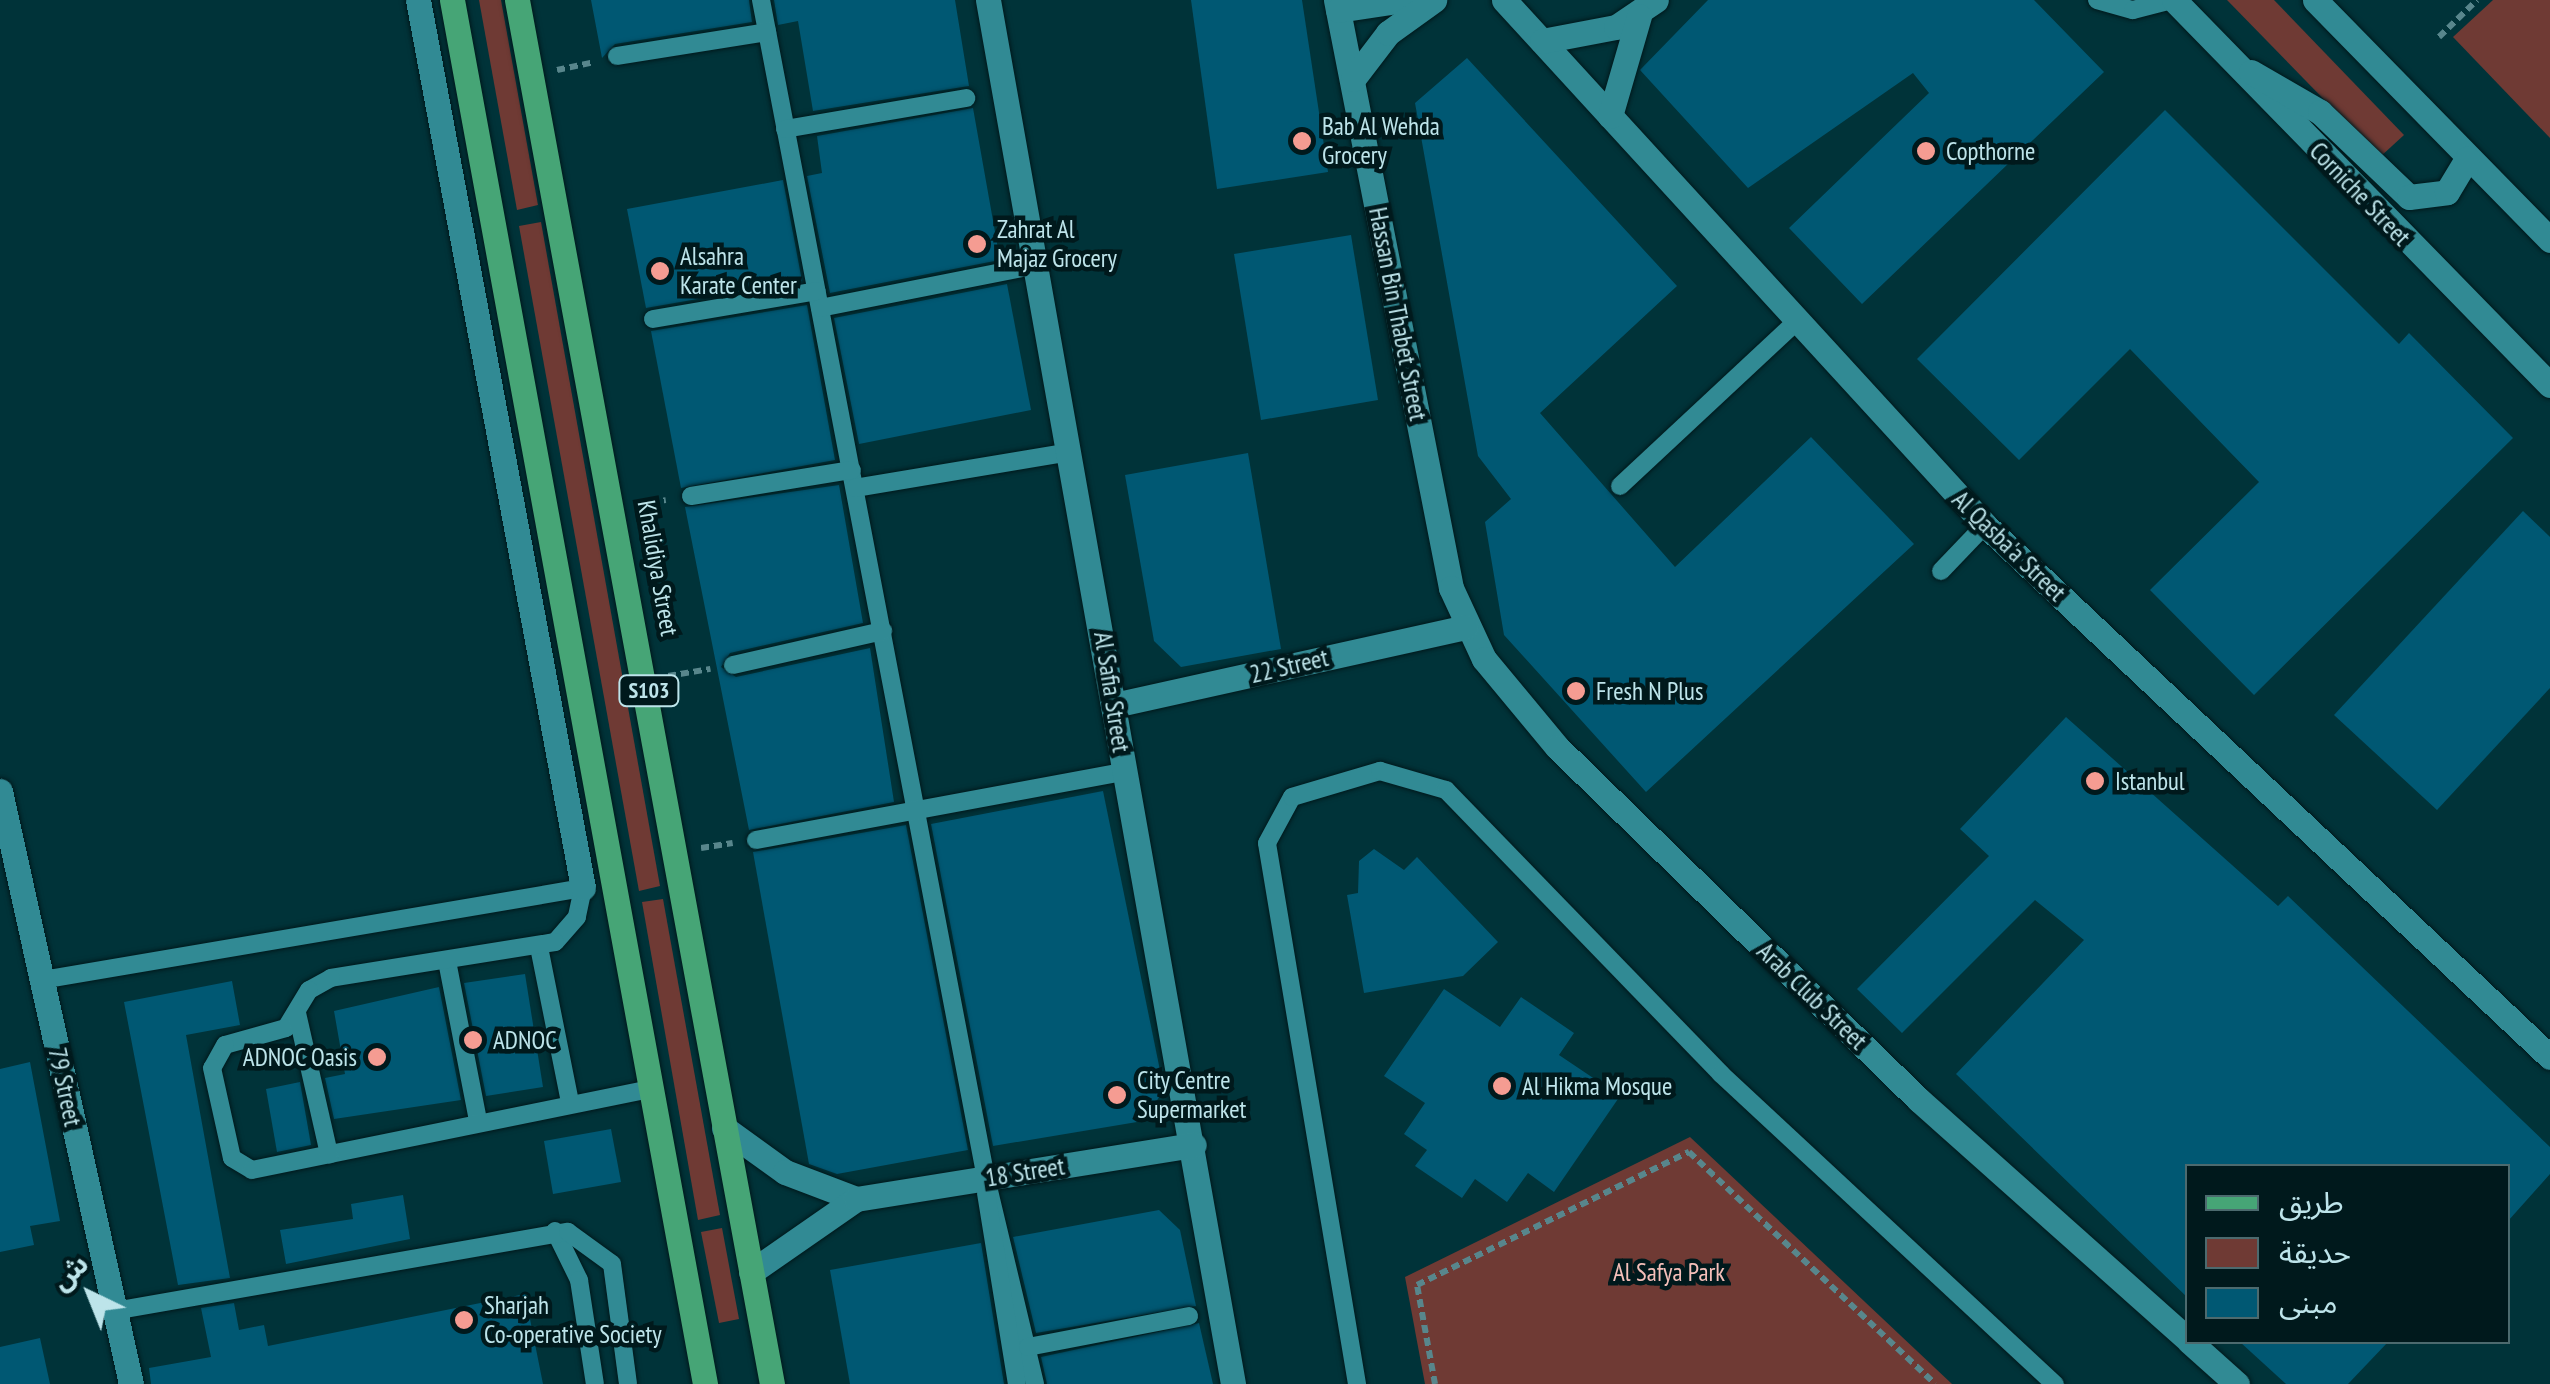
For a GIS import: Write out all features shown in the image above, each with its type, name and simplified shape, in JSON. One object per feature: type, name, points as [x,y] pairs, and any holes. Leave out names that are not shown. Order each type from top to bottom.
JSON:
[{"type":"main road","name":"S103","points":[[452,0],[705,1384]]},
{"type":"main road","name":"Khalidiya Street","points":[[517,0],[617,507],[772,1384]]},
{"type":"street","points":[[418,0],[583,888]]},
{"type":"street","name":"Al Safia Street","points":[[988,0],[1194,1145],[1233,1384]]},
{"type":"street","points":[[1337,5],[1404,0]]},
{"type":"street","points":[[1353,79],[1388,33],[1434,0]]},
{"type":"street","name":"Al Qasba'a Street","points":[[1504,0],[1795,323],[1986,526],[2550,1057]]},
{"type":"street","name":"Corniche Street","points":[[2173,0],[2550,385]]},
{"type":"street","points":[[2315,0],[2466,159],[2550,240]]},
{"type":"street","name":"Hassan Bin Thabet Street","points":[[1337,5],[1465,627]]},
{"type":"street","points":[[1542,41],[1648,8]]},
{"type":"street","points":[[1610,116],[1648,8]]},
{"type":"street","points":[[2237,66],[2320,112],[2409,197],[2447,192],[2466,159]]},
{"type":"street","name":"22 Street","points":[[1114,705],[1465,627]]},
{"type":"street","name":"Arab Club Street","points":[[1465,627],[1557,747],[1918,1100],[2185,1336]]},
{"type":"street","name":"79 Street","points":[[0,790],[8,864],[42,980],[130,1384]]},
{"type":"street","name":"18 Street","points":[[724,1128],[785,1172],[856,1199]]},
{"type":"street","name":"18 Street","points":[[751,1272],[856,1199],[1194,1145]]},
{"type":"street","name":"Arab Club Street","points":[[2193,1344],[2238,1384]]},
{"type":"lane","points":[[761,0],[919,812],[986,1178],[1017,1384]]},
{"type":"lane","points":[[2097,0],[2117,10],[2173,0]]},
{"type":"lane","points":[[617,56],[767,32]]},
{"type":"lane","points":[[784,129],[966,98]]},
{"type":"lane","points":[[653,319],[818,300],[1038,266]]},
{"type":"lane","points":[[1620,486],[1795,323]]},
{"type":"lane","points":[[691,496],[1071,452]]},
{"type":"lane","points":[[1941,572],[1986,526]]},
{"type":"lane","points":[[733,666],[883,631]]},
{"type":"lane","points":[[1357,1384],[1267,843],[1292,797],[1380,771],[1446,790],[1721,1074],[2055,1384]]},
{"type":"lane","points":[[756,840],[1124,772]]},
{"type":"lane","points":[[42,980],[583,888],[572,926],[539,948],[330,978],[309,990],[298,1013],[280,1031],[216,1055],[228,1145],[252,1170],[478,1120],[650,1089]]},
{"type":"lane","points":[[539,948],[570,1102]]},
{"type":"lane","points":[[447,961],[478,1120]]},
{"type":"lane","points":[[298,1013],[329,1154]]},
{"type":"lane","points":[[986,1178],[1035,1384]]},
{"type":"lane","points":[[555,1231],[578,1280],[595,1384]]},
{"type":"lane","points":[[114,1311],[555,1231],[585,1238],[612,1264],[628,1384]]},
{"type":"lane","points":[[1028,1347],[1189,1316]]},
{"type":"path","points":[[2439,37],[2476,0]]},
{"type":"path","points":[[532,76],[617,56]]},
{"type":"path","points":[[617,507],[691,496]]},
{"type":"path","points":[[647,679],[733,666]]},
{"type":"path","points":[[675,851],[756,840]]},
{"type":"path","points":[[1436,1384],[1418,1284],[1689,1152],[1935,1384]]},
{"type":"green space","points":[[479,0],[501,0],[538,205],[517,210]]},
{"type":"green space","points":[[2227,0],[2274,0],[2404,135],[2380,157]]},
{"type":"green space","points":[[2493,0],[2550,0],[2550,138],[2453,37]]},
{"type":"green space","points":[[541,222],[660,886],[639,891],[519,226]]},
{"type":"green space","points":[[663,899],[720,1215],[698,1220],[642,902]]},
{"type":"green space","name":"Al Safya Park","points":[[1690,1137],[1952,1384],[1425,1384],[1405,1277]]},
{"type":"green space","points":[[722,1228],[739,1319],[719,1323],[701,1232]]},
{"type":"building","points":[[591,0],[749,0],[752,22],[615,44],[602,58]]},
{"type":"building","points":[[774,0],[955,0],[969,86],[813,111],[798,21],[778,25]]},
{"type":"building","points":[[1191,0],[1302,0],[1328,172],[1217,189]]},
{"type":"building","points":[[1708,0],[2034,0],[2104,72],[1862,304],[1789,228],[1929,93],[1913,73],[1748,188],[1640,70]]},
{"type":"building","points":[[1467,58],[1677,286],[1540,413],[1675,567],[1811,437],[1914,544],[1646,792],[1504,635],[1485,522],[1511,499],[1478,456],[1415,103]]},
{"type":"building","points":[[973,108],[1000,260],[830,293],[807,176],[822,173],[817,136]]},
{"type":"building","points":[[2165,110],[2399,344],[2409,333],[2513,438],[2254,695],[2150,590],[2259,482],[2130,349],[2019,460],[1917,359]]},
{"type":"building","points":[[783,180],[802,281],[646,308],[627,209]]},
{"type":"building","points":[[1351,235],[1378,400],[1261,420],[1234,254]]},
{"type":"building","points":[[1007,284],[1031,410],[859,444],[834,318]]},
{"type":"building","points":[[807,305],[835,460],[681,488],[651,331]]},
{"type":"building","points":[[1248,453],[1281,649],[1181,667],[1154,641],[1125,475]]},
{"type":"building","points":[[839,485],[863,623],[730,653],[721,667],[736,677],[870,648],[894,802],[749,830],[685,507]]},
{"type":"building","points":[[2523,511],[2550,537],[2550,688],[2437,810],[2334,715]]},
{"type":"building","points":[[2066,717],[2278,906],[2288,896],[2550,1147],[2550,1174],[2510,1219],[2510,1164],[2185,1164],[2185,1295],[1956,1074],[2084,940],[2035,900],[1902,1033],[1857,989],[1989,856],[1960,829]]},
{"type":"building","points":[[1103,791],[1164,1090],[1143,1121],[993,1146],[931,824]]},
{"type":"building","points":[[906,825],[968,1150],[837,1174],[809,1164],[753,852]]},
{"type":"building","points":[[1374,849],[1404,870],[1417,857],[1498,942],[1463,976],[1364,993],[1347,895],[1358,893],[1359,861]]},
{"type":"building","points":[[525,974],[543,1087],[486,1096],[464,983]]},
{"type":"building","points":[[232,981],[240,1025],[186,1035],[230,1278],[178,1285],[124,1002]]},
{"type":"building","points":[[439,987],[461,1100],[334,1119],[325,1078],[345,1074],[334,1011]]},
{"type":"building","name":"Al Hikma Mosque","points":[[1444,989],[1500,1027],[1521,997],[1574,1033],[1559,1055],[1620,1096],[1554,1192],[1528,1173],[1507,1202],[1475,1179],[1462,1198],[1415,1166],[1427,1150],[1404,1134],[1425,1103],[1384,1076]]},
{"type":"building","points":[[30,1062],[60,1221],[30,1226],[34,1245],[0,1252],[0,1069]]},
{"type":"building","points":[[300,1082],[311,1145],[277,1152],[266,1089]]},
{"type":"building","points":[[611,1129],[621,1182],[553,1194],[544,1141]]},
{"type":"building","points":[[403,1195],[410,1239],[286,1264],[280,1230],[353,1219],[351,1204]]},
{"type":"building","points":[[1159,1210],[1180,1230],[1196,1306],[1036,1333],[1013,1237]]},
{"type":"building","points":[[981,1243],[1004,1384],[850,1384],[830,1270]]},
{"type":"building","name":"Sharjah Co-operative Society","points":[[525,1294],[543,1384],[151,1384],[149,1368],[211,1357],[201,1308],[234,1303],[239,1330],[264,1325],[268,1346]]},
{"type":"building","points":[[1199,1323],[1213,1384],[1047,1384],[1041,1357]]},
{"type":"building","points":[[40,1338],[50,1384],[0,1384],[0,1347]]},
{"type":"building","points":[[2242,1344],[2386,1344],[2348,1384],[2286,1384]]},
{"type":"place","name":"Bab Al Wehda Grocery","points":[[1302,141]]},
{"type":"place","name":"Copthorne","points":[[1926,151]]},
{"type":"place","name":"Zahrat Al Majaz Grocery","points":[[977,244]]},
{"type":"place","name":"Alsahra Karate Center","points":[[660,271]]},
{"type":"place","name":"Fresh N Plus","points":[[1576,691]]},
{"type":"place","name":"Istanbul","points":[[2095,781]]},
{"type":"place","name":"ADNOC","points":[[473,1040]]},
{"type":"place","name":"ADNOC Oasis","points":[[377,1057]]},
{"type":"place","name":"Al Hikma Mosque","points":[[1502,1086]]},
{"type":"place","name":"City Centre Supermarket","points":[[1117,1095]]},
{"type":"place","name":"Sharjah Co-operative Society","points":[[464,1320]]}]
